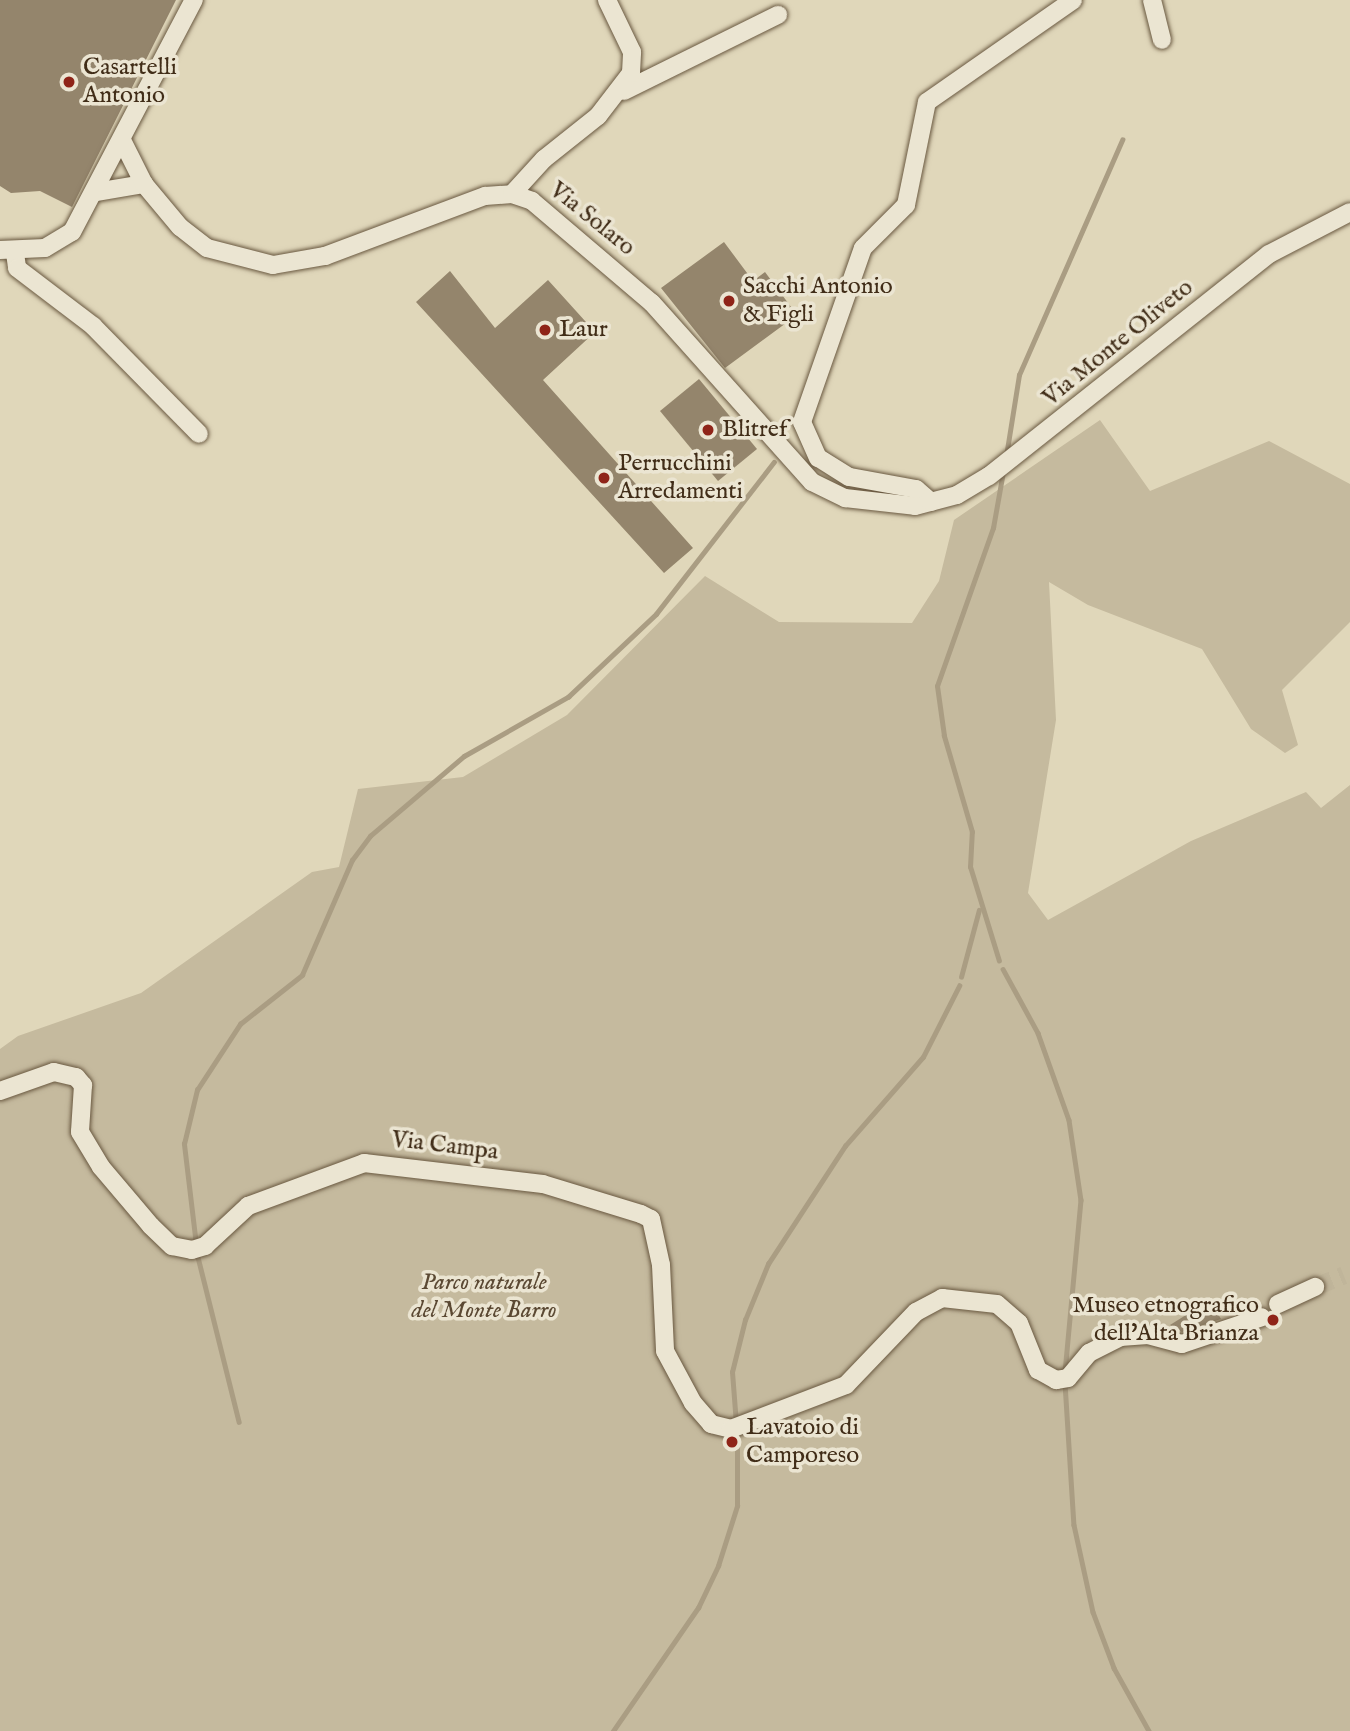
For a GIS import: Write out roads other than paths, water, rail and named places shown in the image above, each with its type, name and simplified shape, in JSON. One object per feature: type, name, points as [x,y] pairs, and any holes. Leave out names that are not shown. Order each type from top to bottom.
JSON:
[{"type":"street","points":[[194,0],[96,192],[72,232],[45,248],[8,251],[17,268],[93,326],[200,434]]},
{"type":"street","points":[[607,0],[632,52],[631,73],[621,93]]},
{"type":"street","points":[[923,504],[916,489],[849,477],[818,458],[802,422],[839,303],[863,248],[906,205],[927,102],[1073,0]]},
{"type":"street","points":[[1152,0],[1162,40]]},
{"type":"street","points":[[512,194],[544,159],[621,93],[778,15]]},
{"type":"street","name":"Via Solaro","points":[[122,140],[144,184],[180,227],[207,248],[273,265],[325,256],[485,196],[512,194],[554,215],[618,270],[812,482],[845,498],[923,504]]},
{"type":"street","points":[[96,192],[144,184]]},
{"type":"street","name":"Via Monte Oliveto","points":[[923,504],[957,495],[989,476],[1269,254],[1350,212]]},
{"type":"street","name":"Via Campa","points":[[0,1091],[54,1072],[76,1077],[83,1085],[80,1132],[101,1167],[172,1246],[192,1250],[205,1246],[248,1206],[365,1163],[543,1184],[641,1214],[650,1219],[662,1265],[666,1351],[693,1404],[711,1424],[731,1429],[846,1385],[916,1312],[942,1298],[996,1304],[1018,1324],[1038,1370],[1062,1379],[1089,1353],[1120,1337],[1148,1335],[1182,1344],[1262,1317]]},
{"type":"street","points":[[1278,1304],[1315,1287]]},
{"type":"waterway","points":[[1006,456],[1019,375],[1122,140]]},
{"type":"waterway","points":[[196,1245],[184,1144],[197,1090],[240,1024],[302,975],[352,860],[370,836],[464,756],[568,697],[656,614],[774,462]]},
{"type":"waterway","points":[[999,961],[970,867],[972,832],[944,736],[937,686],[993,528],[1003,472]]},
{"type":"waterway","points":[[961,977],[979,910]]},
{"type":"waterway","points":[[1003,969],[1038,1033],[1069,1120],[1081,1200],[1065,1374]]},
{"type":"waterway","points":[[736,1424],[732,1372],[745,1320],[768,1264],[845,1146],[923,1057],[959,986]]},
{"type":"waterway","points":[[197,1253],[239,1422]]},
{"type":"waterway","points":[[1065,1383],[1074,1525],[1093,1612],[1114,1668],[1149,1731]]},
{"type":"waterway","points":[[613,1731],[698,1608],[718,1566],[737,1506],[737,1433]]},
{"type":"tunnel","points":[[1315,1287],[1344,1275]]},
{"type":"place","name":"Casartelli Antonio","points":[[69,82]]},
{"type":"place","name":"Sacchi Antonio & Figli","points":[[729,301]]},
{"type":"place","name":"Laur","points":[[545,330]]},
{"type":"place","name":"Blitref","points":[[708,430]]},
{"type":"place","name":"Perrucchini Arredamenti","points":[[604,478]]},
{"type":"place","name":"Museo etnografico dell'Alta Brianza","points":[[1273,1320]]},
{"type":"place","name":"Lavatoio di Camporeso","points":[[732,1442]]},
{"type":"park label","name":"Parco naturale del Monte Barro","points":[[484,1297]]}]
